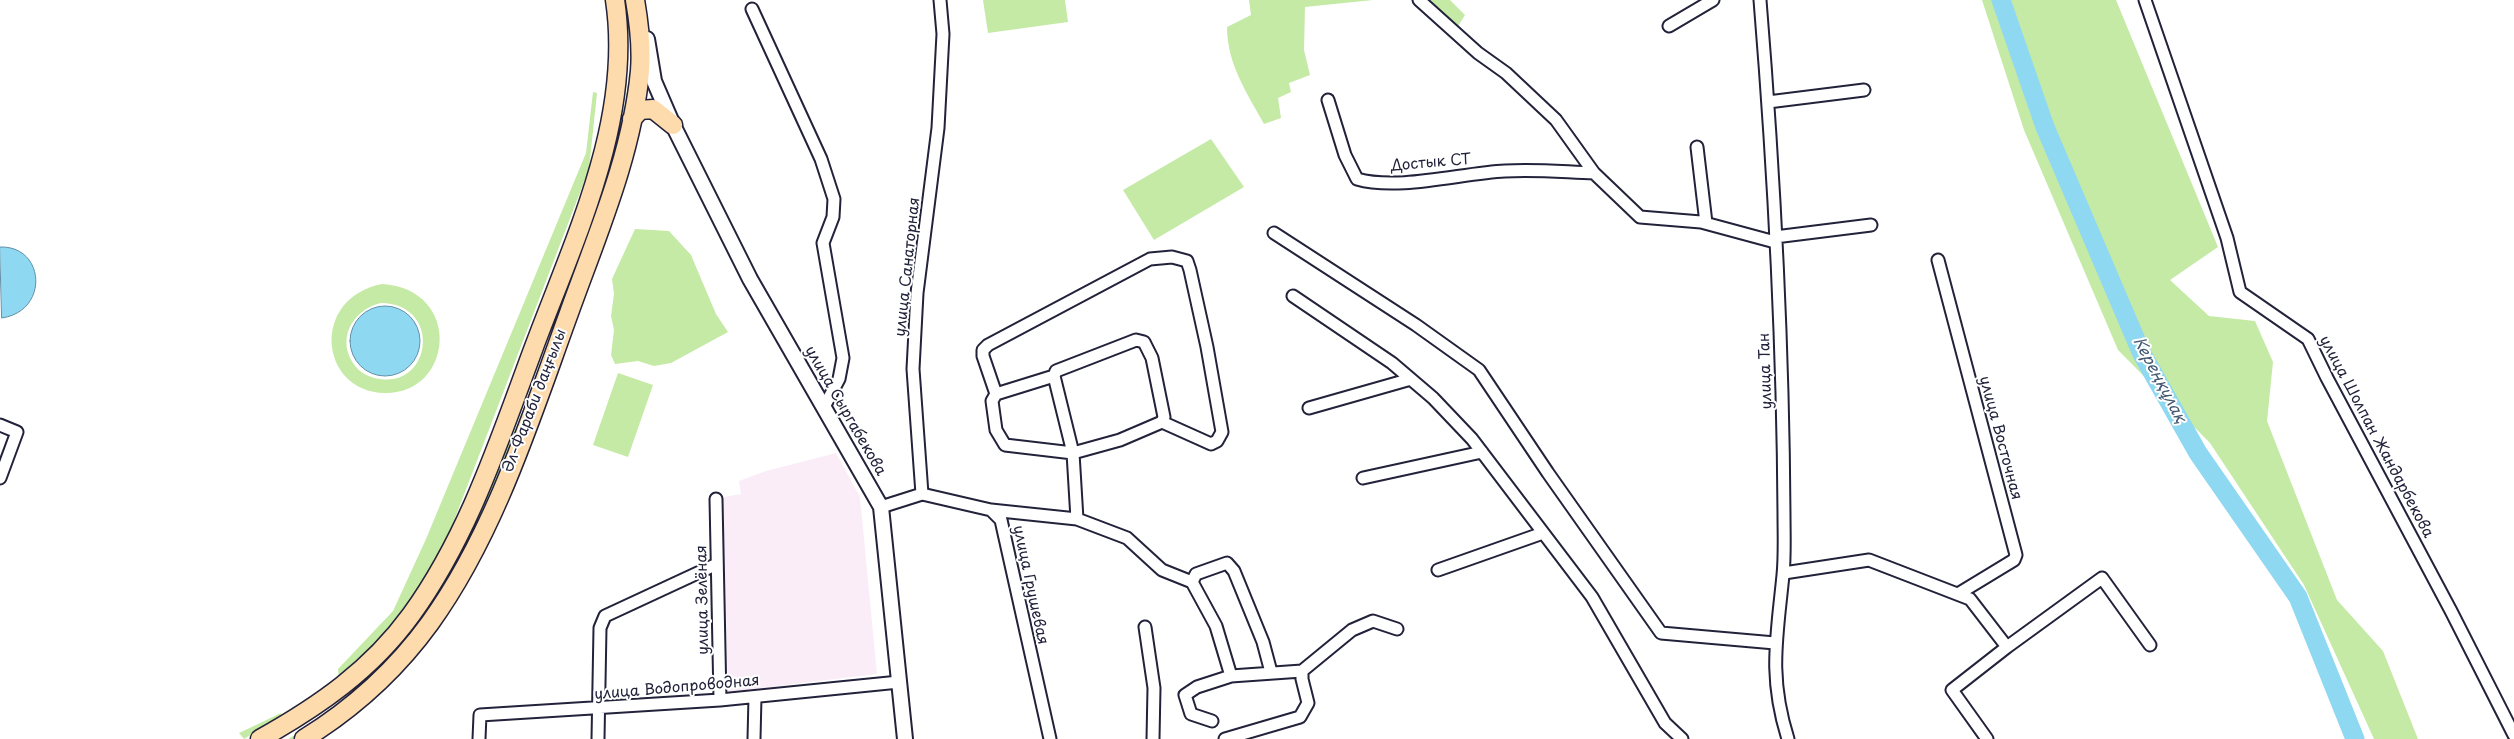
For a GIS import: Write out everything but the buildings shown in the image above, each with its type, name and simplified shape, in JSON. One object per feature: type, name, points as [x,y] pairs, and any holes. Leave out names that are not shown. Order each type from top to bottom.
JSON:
[{"type":"main road","points":[[260,739],[330,697],[363,670],[386,647],[432,583],[468,516],[502,433],[579,226],[606,140],[616,88],[620,54],[615,0]]},
{"type":"main road","name":"Әл-Фараби даңғылы","points":[[304,739],[355,703],[401,660],[430,622],[466,566],[487,523],[546,375],[607,207],[632,119],[640,71],[641,48],[635,0]]},
{"type":"main road","points":[[632,119],[640,110],[653,109],[673,125]]},
{"type":"street","name":"улица Сыргабекова","points":[[642,0],[654,81],[673,125],[750,279],[881,507],[906,739]]},
{"type":"street","name":"улица Санаторная","points":[[922,494],[913,369],[917,293],[938,128],[943,34],[940,0]]},
{"type":"street","points":[[1418,0],[1478,53],[1506,73],[1556,120],[1594,173],[1640,217],[1706,224],[1775,239],[1871,226]]},
{"type":"street","points":[[1669,26],[1713,0]]},
{"type":"street","name":"улица Тан","points":[[1760,0],[1768,102],[1781,349],[1784,572],[1775,643],[1776,694],[1788,739]]},
{"type":"street","name":"улица Шолпан Жандарбекова","points":[[2145,0],[2227,238],[2240,292],[2308,339],[2326,378],[2452,611],[2514,735]]},
{"type":"street","points":[[752,9],[821,159],[834,199],[833,217],[823,243],[843,358],[839,379],[824,407]]},
{"type":"street","points":[[1768,102],[1864,90]]},
{"type":"street","name":"Достык СТ","points":[[1328,100],[1344,155],[1357,179],[1370,183],[1428,180],[1504,171],[1594,173]]},
{"type":"street","points":[[1697,147],[1706,224]]},
{"type":"street","points":[[1274,233],[1416,325],[1479,370],[1548,473],[1661,633],[1775,643]]},
{"type":"street","points":[[996,394],[983,356],[983,350],[988,345],[1150,259],[1172,257],[1186,261],[1190,270],[1207,347],[1222,432],[1217,441],[1210,444],[1162,422],[1120,440],[1072,453],[1005,445],[996,430],[992,401],[996,394],[1054,376]]},
{"type":"street","name":"улица Восточная","points":[[1938,260],[2016,555],[2014,560],[1958,594]]},
{"type":"street","points":[[1293,296],[1392,363],[1433,398],[1482,452],[1592,597],[1665,723],[1682,739]]},
{"type":"street","points":[[1077,520],[1072,453],[1054,376],[1056,371],[1136,340],[1144,342],[1152,358],[1164,417],[1162,422]]},
{"type":"street","points":[[1309,408],[1411,379]]},
{"type":"street","points":[[0,425],[17,432],[0,478]]},
{"type":"street","points":[[1363,478],[1482,452]]},
{"type":"street","points":[[881,507],[922,494],[991,510],[1077,520],[1127,538],[1162,570],[1192,582],[1216,626],[1231,676]]},
{"type":"street","name":"улица Зелёная","points":[[716,499],[720,700]]},
{"type":"street","name":"улица Грушевая","points":[[991,510],[1001,520],[1050,739]]},
{"type":"street","points":[[1438,570],[1543,533]]},
{"type":"street","points":[[1784,572],[1869,560],[1970,599],[2006,647]]},
{"type":"street","points":[[1192,582],[1196,574],[1227,563],[1234,571],[1263,642],[1271,672]]},
{"type":"street","points":[[598,739],[597,709],[600,628],[605,616],[717,564]]},
{"type":"street","points":[[1988,739],[1952,690],[2006,647],[2102,578],[2150,645]]},
{"type":"street","points":[[1212,721],[1191,714],[1185,695],[1197,687],[1231,676],[1302,671],[1352,630],[1373,622],[1397,629]]},
{"type":"street","points":[[1145,627],[1154,688],[1154,739]]},
{"type":"street","points":[[1225,739],[1300,717],[1308,703],[1302,671]]},
{"type":"street","name":"улица Водопроводная","points":[[479,739],[480,715],[720,700],[899,682]]},
{"type":"street","points":[[754,739],[755,697]]},
{"type":"shaded area","points":[[836,453],[860,497],[877,674],[728,692],[723,497],[741,494],[739,481],[766,471]]},
{"type":"green space","points":[[983,0],[1065,0],[1068,22],[988,33]]},
{"type":"green space","points":[[1249,0],[1373,0],[1305,7],[1304,50],[1310,75],[1289,83],[1291,92],[1278,98],[1281,118],[1264,124],[1239,78],[1230,53],[1228,41],[1227,27],[1251,15]]},
{"type":"green space","points":[[1421,0],[1450,0],[1465,15],[1455,31]]},
{"type":"green space","points":[[1982,0],[2116,0],[2218,247],[2170,280],[2209,316],[2255,321],[2273,362],[2267,421],[2337,600],[2383,651],[2418,739],[2374,739],[2304,585],[2210,443],[2118,350],[2024,130]]},
{"type":"green space","points":[[628,85],[631,85],[608,195],[534,395],[470,551],[422,627],[354,700],[296,739],[288,739],[311,726],[350,697],[418,623],[465,550],[530,393],[604,194],[623,115]]},
{"type":"green space","points":[[593,92],[597,93],[589,169],[450,531],[431,568],[396,622],[339,681],[338,669],[393,611],[426,539],[586,153]]},
{"type":"green space","points":[[1211,139],[1244,187],[1154,240],[1123,190]]},
{"type":"green space","points":[[635,229],[669,231],[691,255],[716,314],[728,332],[671,363],[654,366],[638,361],[615,364],[611,355],[614,330],[611,316],[614,294],[612,279]]},
{"type":"green space","points":[[382,284],[408,290],[426,303],[437,321],[440,341],[436,360],[425,377],[408,389],[385,393],[363,389],[347,378],[336,362],[332,343],[334,324],[343,307],[359,293]],"holes":[[[381,303],[401,307],[414,316],[421,330],[423,344],[419,359],[411,371],[397,378],[373,378],[361,372],[350,357],[347,347],[349,328],[361,312],[370,307]]]},
{"type":"green space","points":[[618,373],[653,385],[628,457],[593,445]]},
{"type":"green space","points":[[281,713],[280,717],[244,739],[239,733]]},
{"type":"water","points":[[0,247],[15,249],[26,256],[33,267],[36,279],[34,292],[28,304],[18,313],[2,318]]},
{"type":"water","points":[[385,306],[398,309],[410,316],[417,328],[420,341],[417,354],[410,366],[398,373],[385,376],[372,373],[360,366],[353,354],[350,341],[353,328],[360,316],[372,309]]},
{"type":"waterway","name":"Кереңқұлақ","points":[[2001,0],[2045,127],[2142,354],[2198,453],[2298,597],[2355,739]]}]
